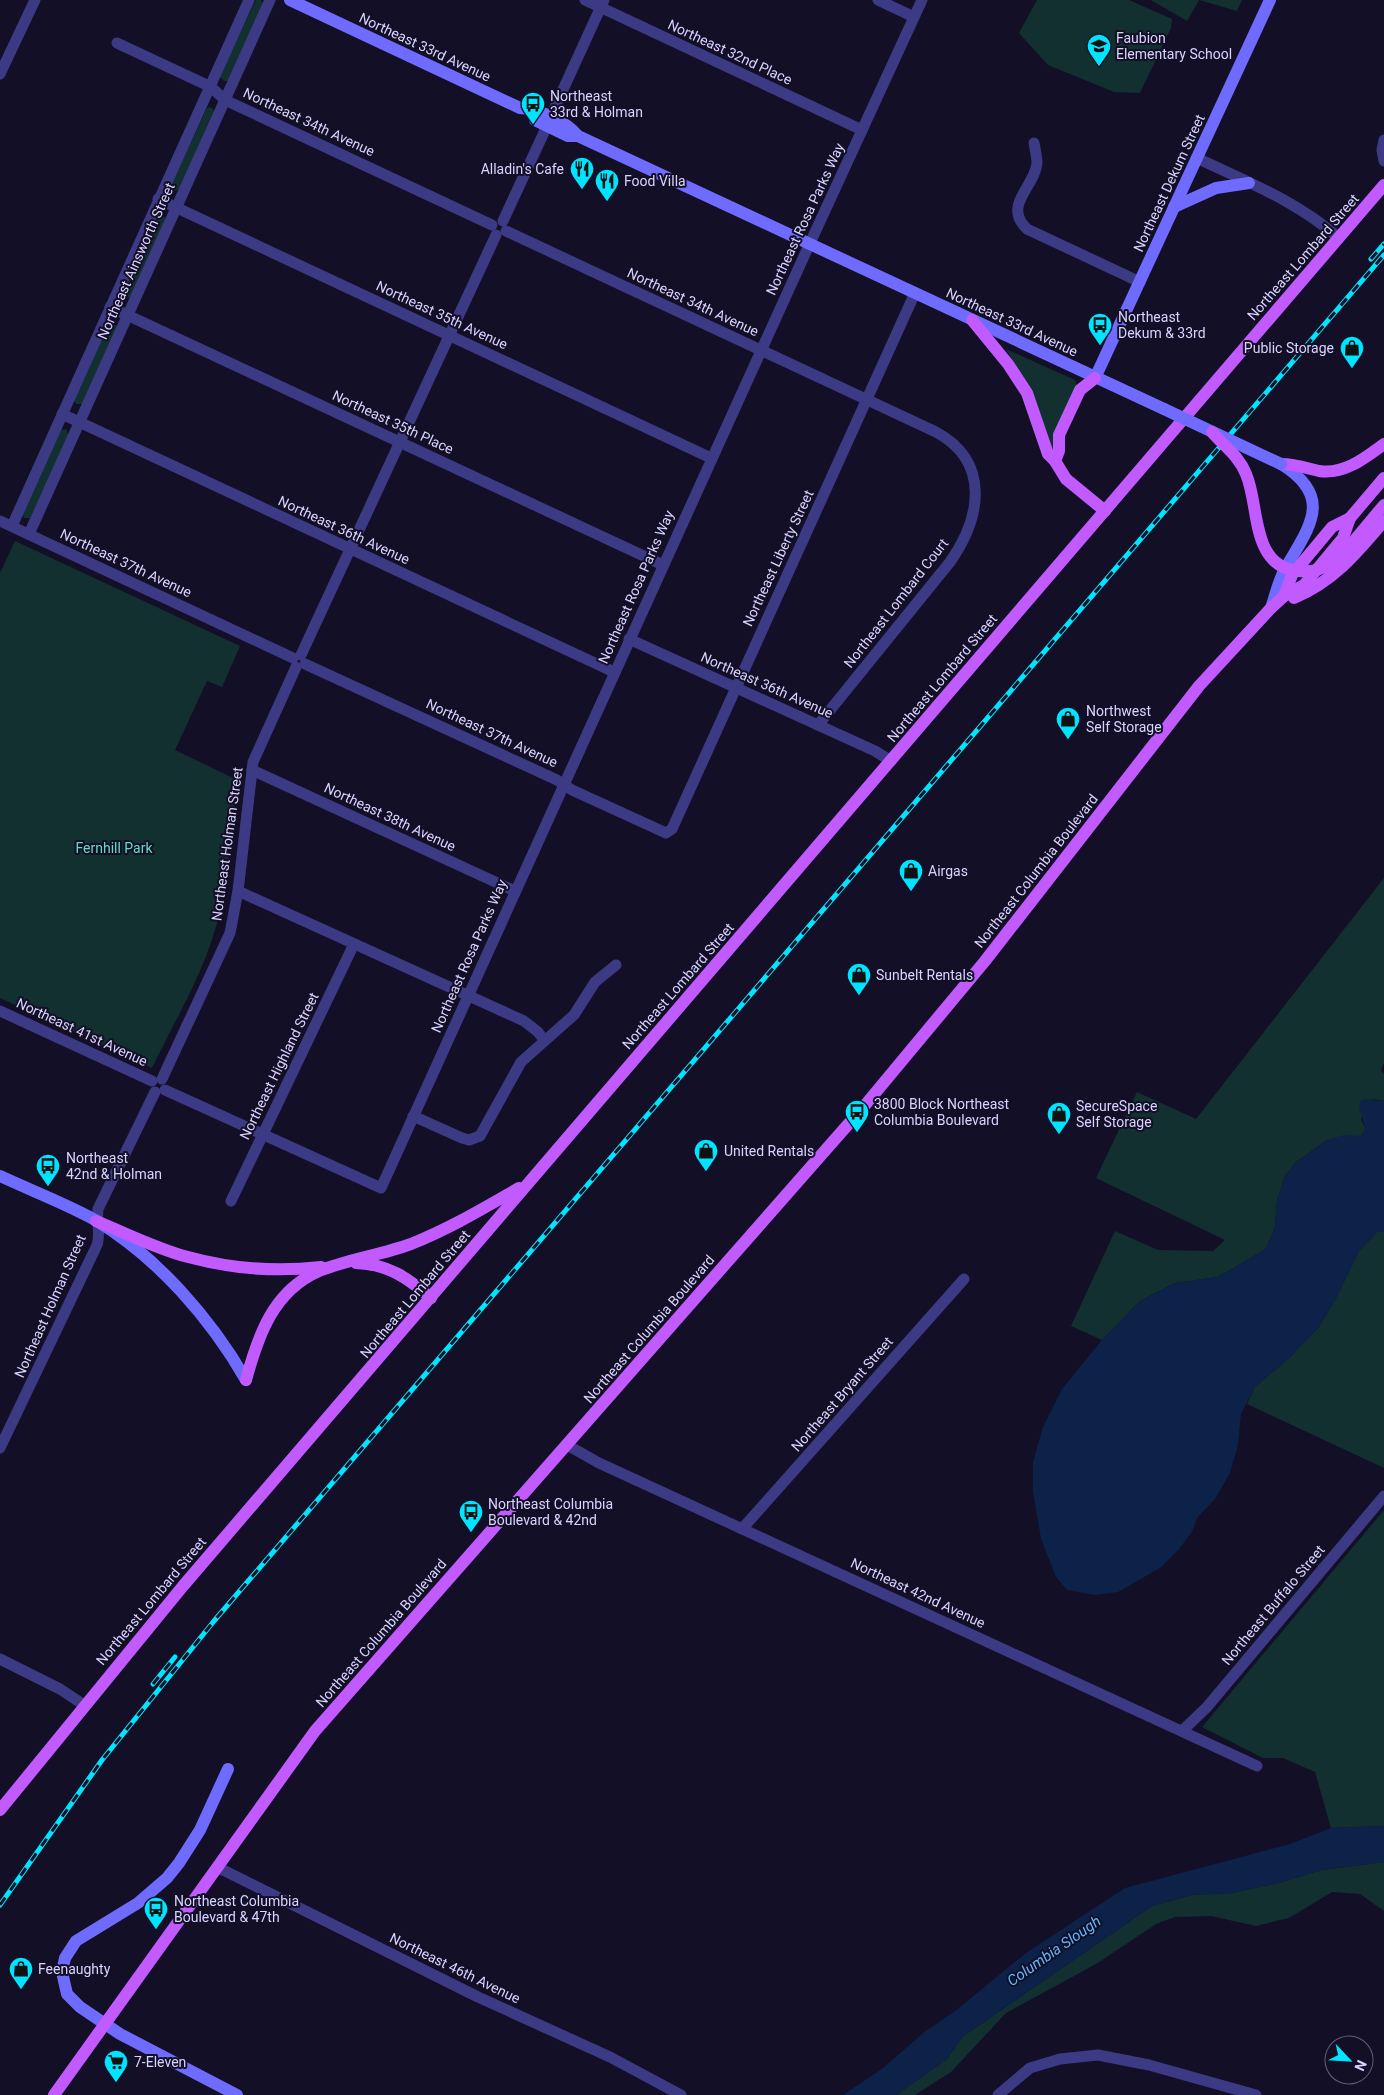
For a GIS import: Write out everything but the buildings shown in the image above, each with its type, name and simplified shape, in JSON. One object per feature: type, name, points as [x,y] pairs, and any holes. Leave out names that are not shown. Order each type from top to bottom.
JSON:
[{"type":"main road","name":"Northeast Lombard Street","points":[[0,1810],[84,1705],[1384,185]]},
{"type":"main road","points":[[972,320],[1019,379],[1032,404],[1048,454],[1055,461],[1066,479],[1105,511]]},
{"type":"main road","points":[[1055,461],[1062,427],[1080,390],[1095,378]]},
{"type":"main road","points":[[1212,432],[1236,456],[1246,472],[1260,537],[1268,554],[1284,567],[1307,572],[1331,564],[1378,520]]},
{"type":"main road","points":[[1280,464],[1297,464],[1322,471],[1349,467],[1384,444]]},
{"type":"main road","name":"Northeast Columbia Boulevard","points":[[54,2095],[216,1867],[322,1724],[914,1048],[1012,927],[1199,686],[1284,596],[1292,576],[1332,527],[1350,518],[1384,478]]},
{"type":"main road","points":[[1271,608],[1330,580],[1354,556],[1378,520],[1384,505]]},
{"type":"main road","points":[[246,1380],[258,1338],[270,1313],[278,1302],[308,1276],[410,1244],[465,1219],[529,1183]]},
{"type":"main road","points":[[96,1221],[169,1251],[205,1261],[262,1269],[299,1269],[360,1263],[388,1268],[407,1278],[431,1298]]},
{"type":"street","points":[[0,74],[35,0]]},
{"type":"street","name":"Northeast Ainsworth Street","points":[[12,526],[249,0]]},
{"type":"street","name":"Northeast Ainsworth Street","points":[[29,534],[270,0]]},
{"type":"street","name":"Northeast 33rd Avenue","points":[[290,0],[520,108],[530,109],[548,122],[572,128],[578,136],[1280,464],[1295,474],[1309,490],[1314,505],[1312,521],[1284,571],[1271,608]]},
{"type":"street","name":"Northeast 32nd Place","points":[[585,0],[603,4],[862,130]]},
{"type":"street","points":[[878,0],[914,17]]},
{"type":"street","name":"Northeast Rosa Parks Way","points":[[380,1188],[711,458],[922,0]]},
{"type":"street","name":"Northeast Dekum Street","points":[[1095,378],[1270,0]]},
{"type":"street","name":"Northeast Holman Street","points":[[0,1448],[97,1245],[99,1239],[96,1221],[100,1204],[225,946],[233,920],[238,891],[252,770],[258,748],[603,4]]},
{"type":"street","name":"Northeast 34th Avenue","points":[[117,43],[211,87],[225,100],[867,400]]},
{"type":"street","points":[[1384,140],[1382,150],[1384,161]]},
{"type":"street","points":[[1034,143],[1037,164],[1018,206],[1017,217],[1027,229],[1140,282]]},
{"type":"street","points":[[1197,158],[1306,211],[1339,238]]},
{"type":"street","points":[[1174,207],[1216,188],[1250,183]]},
{"type":"street","name":"Northeast 35th Avenue","points":[[158,199],[711,458]]},
{"type":"street","name":"Northeast Liberty Street","points":[[666,833],[672,829],[915,293]]},
{"type":"street","name":"Northeast 35th Place","points":[[110,307],[663,565]]},
{"type":"street","name":"Northeast Lombard Court","points":[[818,725],[950,562],[968,531],[974,507],[972,472],[967,460],[955,444],[936,432],[867,400]]},
{"type":"street","name":"Northeast 36th Avenue","points":[[62,414],[614,672]]},
{"type":"street","name":"Northeast 37th Avenue","points":[[0,521],[666,833]]},
{"type":"street","name":"Northeast 36th Avenue","points":[[629,640],[875,750],[891,761]]},
{"type":"street","name":"Northeast 38th Avenue","points":[[252,770],[515,892]]},
{"type":"street","points":[[238,891],[524,1021],[538,1032],[544,1040]]},
{"type":"street","name":"Northeast Highland Street","points":[[231,1201],[354,944]]},
{"type":"street","points":[[413,1116],[462,1138],[469,1140],[480,1136],[514,1071],[528,1054],[574,1015],[595,982],[616,965]]},
{"type":"street","name":"Northeast 41st Avenue","points":[[0,1011],[380,1188]]},
{"type":"street","points":[[0,1176],[96,1221],[122,1239],[188,1299],[212,1326],[246,1380]]},
{"type":"street","name":"Northeast Bryant Street","points":[[742,1529],[964,1278]]},
{"type":"street","name":"Northeast 42nd Avenue","points":[[567,1445],[581,1455],[1257,1766]]},
{"type":"street","name":"Northeast Buffalo Street","points":[[1182,1731],[1207,1708],[1384,1496]]},
{"type":"street","points":[[0,1659],[60,1689],[84,1705]]},
{"type":"street","points":[[228,1770],[194,1841],[167,1878],[124,1913],[83,1936],[68,1951],[62,1972],[67,1994],[75,2004],[120,2034],[237,2095]]},
{"type":"street","name":"Northeast 46th Avenue","points":[[216,1867],[478,1997],[610,2057],[681,2095]]},
{"type":"street","points":[[998,2095],[1030,2068],[1060,2059],[1098,2055],[1149,2065],[1256,2095]]},
{"type":"green space","points":[[256,0],[261,0],[263,3],[230,81],[224,81],[219,76]]},
{"type":"green space","points":[[1037,0],[1129,0],[1172,19],[1171,28],[1140,93],[1114,92],[1048,65],[1019,33]]},
{"type":"green space","points":[[1151,0],[1199,0],[1187,21]]},
{"type":"green space","points":[[1199,0],[1242,0],[1237,11]]},
{"type":"green space","points":[[210,107],[214,110],[180,189],[174,191],[171,185],[207,108]]},
{"type":"green space","points":[[158,215],[166,218],[132,297],[125,298],[121,293]]},
{"type":"green space","points":[[111,322],[117,326],[84,404],[76,404],[73,398],[107,324]]},
{"type":"green space","points":[[1006,349],[1075,380],[1077,385],[1053,450],[1034,397]]},
{"type":"green space","points":[[66,429],[69,436],[30,518],[24,518],[22,513],[61,430]]},
{"type":"green space","name":"Fernhill Park","points":[[15,541],[240,646],[222,687],[207,681],[175,750],[237,780],[227,875],[215,930],[202,966],[152,1068],[0,998],[0,573]]},
{"type":"green space","points":[[1384,878],[1384,1063],[1381,1070],[1384,1074],[1384,1101],[1372,1099],[1361,1119],[1366,1130],[1361,1136],[1327,1140],[1295,1163],[1285,1176],[1277,1200],[1275,1227],[1266,1249],[1218,1277],[1175,1283],[1140,1301],[1102,1340],[1071,1326],[1115,1231],[1158,1250],[1213,1251],[1225,1240],[1096,1178],[1137,1092],[1196,1119]]},
{"type":"green space","points":[[1378,1231],[1384,1232],[1384,1468],[1247,1404],[1255,1387],[1288,1359],[1318,1328],[1335,1300],[1359,1251]]},
{"type":"green space","points":[[1384,1510],[1384,1826],[1331,1828],[1315,1772],[1283,1758],[1263,1758],[1202,1727]]},
{"type":"green space","points":[[1384,1862],[1384,1911],[1360,1894],[1332,1892],[1289,1918],[1256,1926],[1211,1916],[1175,1917],[1156,1924],[1096,1964],[1006,2013],[951,2072],[915,2095],[896,2095],[947,2059],[962,2037],[1152,1906],[1192,1895],[1231,1893],[1279,1883],[1321,1870]]},
{"type":"water","points":[[1365,1099],[1384,1101],[1384,1232],[1378,1231],[1359,1251],[1335,1300],[1318,1328],[1288,1359],[1255,1387],[1241,1414],[1238,1445],[1230,1473],[1215,1499],[1197,1518],[1192,1532],[1179,1549],[1160,1568],[1118,1592],[1095,1595],[1067,1590],[1056,1577],[1041,1539],[1033,1492],[1033,1462],[1043,1427],[1062,1389],[1102,1340],[1140,1301],[1175,1283],[1218,1277],[1266,1249],[1275,1227],[1277,1200],[1285,1176],[1295,1163],[1327,1140],[1344,1135],[1361,1136],[1366,1130],[1359,1108],[1360,1101]]},
{"type":"water","name":"Columbia Slough","points":[[1384,1826],[1384,1862],[1321,1870],[1279,1883],[1231,1893],[1192,1895],[1152,1906],[962,2037],[947,2059],[896,2095],[843,2095],[883,2068],[923,2033],[955,2011],[1026,1953],[1125,1888],[1290,1844],[1331,1828]]},
{"type":"railway","points":[[1371,259],[1384,244]]},
{"type":"railway","points":[[0,1905],[102,1760],[214,1621],[1384,255]]},
{"type":"railway","points":[[153,1684],[175,1657]]},
{"type":"place","name":"Faubion Elementary School","points":[[1099,67]]},
{"type":"place","name":"Northeast 33rd & Holman","points":[[533,125]]},
{"type":"place","name":"Alladin's Cafe","points":[[582,190]]},
{"type":"place","name":"Food Villa","points":[[607,202]]},
{"type":"place","name":"Northeast Dekum & 33rd","points":[[1100,346]]},
{"type":"place","name":"Public Storage","points":[[1352,369]]},
{"type":"place","name":"Northwest Self Storage","points":[[1068,740]]},
{"type":"place","name":"Airgas","points":[[911,892]]},
{"type":"place","name":"Sunbelt Rentals","points":[[859,996]]},
{"type":"place","name":"3800 Block Northeast Columbia Boulevard","points":[[857,1133]]},
{"type":"place","name":"SecureSpace Self Storage","points":[[1059,1135]]},
{"type":"place","name":"United Rentals","points":[[706,1172]]},
{"type":"place","name":"Northeast 42nd & Holman","points":[[48,1187]]},
{"type":"place","name":"Northeast Columbia Boulevard & 42nd","points":[[471,1533]]},
{"type":"place","name":"Northeast Columbia Boulevard & 47th","points":[[156,1930]]},
{"type":"place","name":"Feenaughty","points":[[21,1990]]},
{"type":"place","name":"7-Eleven","points":[[116,2083]]}]
